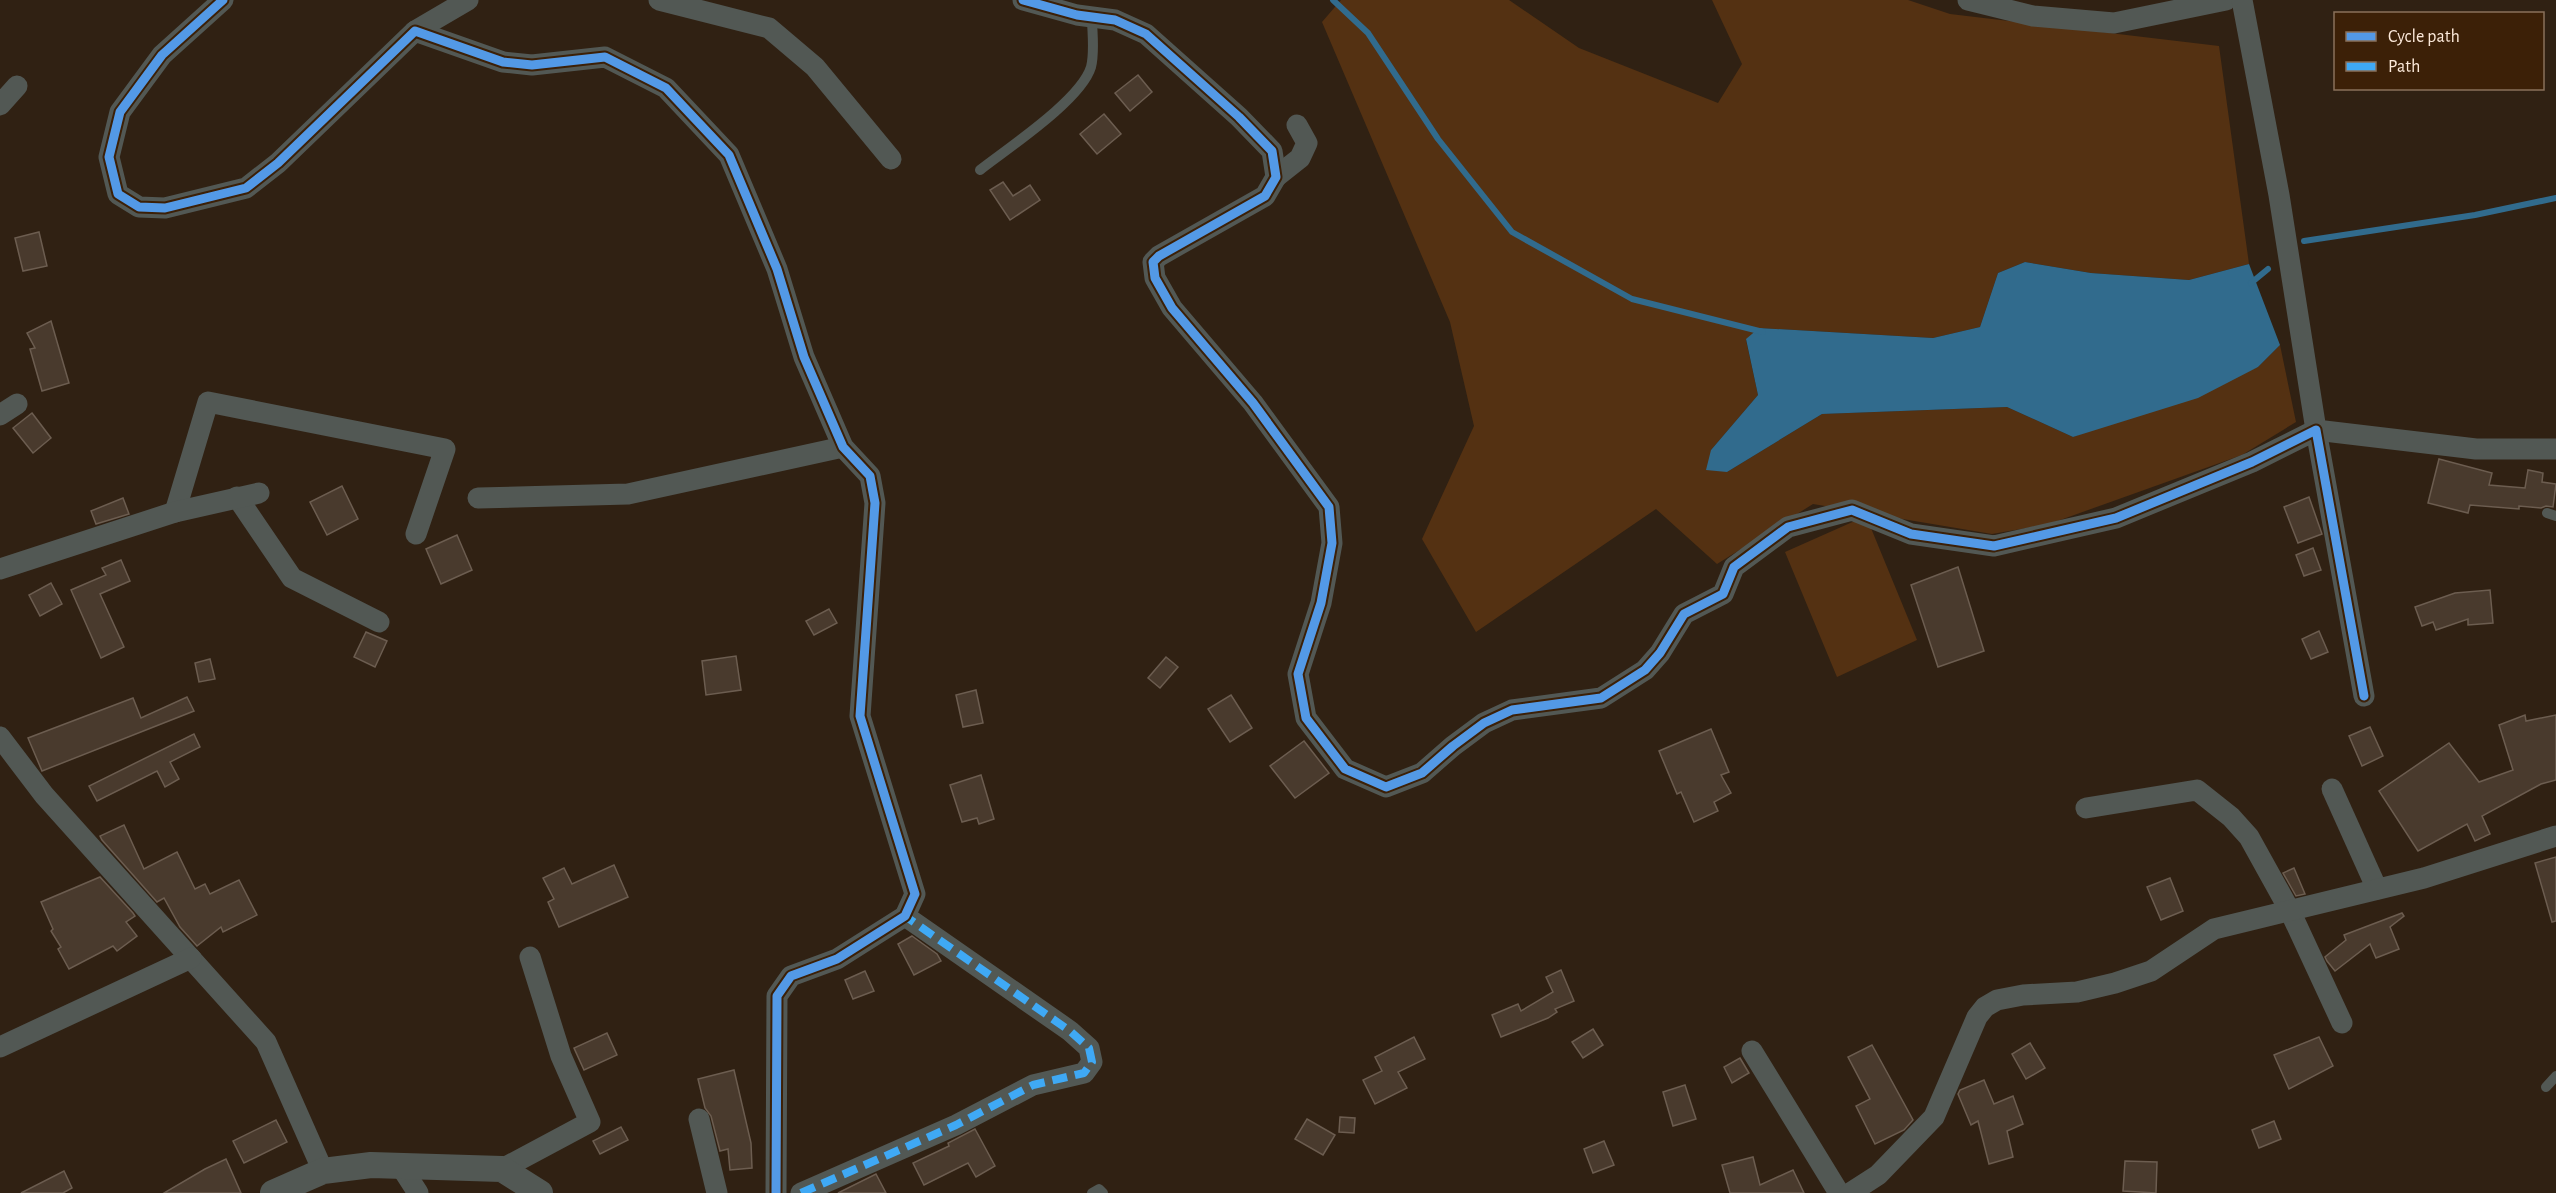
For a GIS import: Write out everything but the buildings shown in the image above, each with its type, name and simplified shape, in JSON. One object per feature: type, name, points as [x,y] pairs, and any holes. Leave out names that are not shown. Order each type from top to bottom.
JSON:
[{"type":"street","points":[[223,0],[162,55],[120,112],[109,157],[118,194],[140,207],[165,208],[246,188],[278,163],[415,32],[468,0]]},
{"type":"street","points":[[659,0],[769,28],[815,68],[891,159]]},
{"type":"street","points":[[1023,0],[1115,20],[1146,34],[1239,117],[1272,150],[1276,177]]},
{"type":"street","points":[[1968,0],[2033,16],[2114,23],[2226,0]]},
{"type":"street","points":[[2242,0],[2279,195],[2316,430],[2364,696]]},
{"type":"street","points":[[415,32],[503,62],[532,65],[605,57],[666,88],[729,155],[777,269],[804,357],[843,447],[870,476],[875,503],[860,716],[915,894],[905,916],[837,959],[791,976],[777,996],[776,1193]]},
{"type":"street","points":[[0,105],[17,86]]},
{"type":"street","points":[[1297,126],[1307,143],[1300,158],[1276,177],[1266,196],[1159,256],[1153,262],[1155,278],[1172,308],[1253,403],[1329,507],[1332,543],[1321,603],[1298,674],[1306,718],[1345,769],[1386,787],[1422,773],[1460,740],[1484,723],[1512,710],[1601,698],[1645,670],[1660,653],[1684,614],[1723,594],[1734,567],[1788,527],[1852,510],[1911,534],[1994,546],[2116,519],[2252,462],[2316,430],[2476,449],[2556,449]]},
{"type":"street","points":[[175,512],[208,402],[445,449],[416,534]]},
{"type":"street","points":[[478,498],[628,494],[843,447]]},
{"type":"street","points":[[0,569],[175,512],[259,493]]},
{"type":"street","points":[[237,497],[292,578],[379,621]]},
{"type":"street","points":[[0,737],[44,795],[266,1042],[323,1171]]},
{"type":"street","points":[[2332,789],[2377,890]]},
{"type":"street","points":[[2086,808],[2197,790],[2243,828],[2290,911],[2342,1023]]},
{"type":"street","points":[[1850,1193],[1878,1175],[1934,1117],[1977,1017],[1997,1000],[2023,995],[2077,992],[2115,983],[2151,970],[2214,929],[2424,878],[2556,836]]},
{"type":"street","points":[[801,1193],[956,1125],[1033,1085],[1084,1073],[1092,1062],[1089,1048],[1070,1031],[905,916]]},
{"type":"street","points":[[273,1193],[323,1171],[371,1165],[502,1168],[590,1122],[561,1056],[530,957]]},
{"type":"street","points":[[0,1047],[191,958]]},
{"type":"street","points":[[1752,1051],[1839,1193]]},
{"type":"street","points":[[699,1119],[717,1193]]},
{"type":"street","points":[[400,1165],[418,1193]]},
{"type":"street","points":[[502,1168],[540,1193]]},
{"type":"lane","points":[[980,170],[1065,103],[1085,79],[1091,67],[1092,16]]},
{"type":"lane","points":[[2546,1088],[2556,1076]]},
{"type":"lane","points":[[1092,1193],[1099,1189],[1102,1193]]},
{"type":"shaded area","points":[[1341,0],[1509,0],[1579,48],[1718,103],[1742,64],[1712,0],[1908,0],[1950,14],[2219,46],[2249,264],[2189,280],[2091,273],[2025,262],[1998,273],[1980,327],[1933,338],[1759,328],[1746,340],[1758,395],[1711,450],[1727,472],[1822,414],[2007,407],[2073,437],[2258,367],[2280,345],[2296,422],[2242,455],[2049,524],[1992,534],[1813,504],[1717,564],[1656,509],[1476,632],[1422,539],[1474,426],[1450,322],[1322,22]]},
{"type":"shaded area","points":[[1866,516],[1917,640],[1837,677],[1785,552]]},
{"type":"water","points":[[2025,262],[2091,273],[2189,280],[2249,264],[2280,345],[2258,367],[2198,398],[2073,437],[2007,407],[1822,414],[1727,472],[1706,470],[1711,450],[1758,395],[1746,339],[1759,328],[1933,338],[1980,327],[1998,273]]},
{"type":"waterway","points":[[1333,0],[1368,33],[1438,139],[1512,232],[1632,299],[1763,332]]},
{"type":"waterway","points":[[2304,241],[2475,215],[2556,198]]},
{"type":"waterway","points":[[2251,283],[2268,269]]},
{"type":"marked path","points":[[801,1193],[956,1125],[1033,1085],[1084,1073],[1092,1062],[1089,1048],[1070,1031],[905,916]]},
{"type":"cycle path","points":[[223,0],[162,55],[120,112],[109,157],[118,194],[139,207],[165,208],[246,188],[278,163],[415,31],[503,62],[532,65],[605,57],[666,88],[729,155],[777,269],[804,357],[843,447],[870,476],[875,503],[860,716],[915,894],[905,916],[837,959],[791,976],[777,996],[776,1193]]},
{"type":"cycle path","points":[[1023,0],[1077,15],[1115,20],[1146,34],[1239,117],[1272,151],[1276,177],[1265,196],[1159,256],[1153,262],[1155,278],[1172,308],[1253,403],[1329,507],[1332,543],[1321,603],[1298,674],[1306,718],[1345,769],[1386,787],[1422,773],[1484,723],[1512,710],[1601,698],[1645,670],[1660,653],[1684,614],[1723,594],[1734,567],[1788,527],[1852,510],[1911,534],[1994,546],[2116,518],[2252,462],[2316,430],[2364,696]]}]
